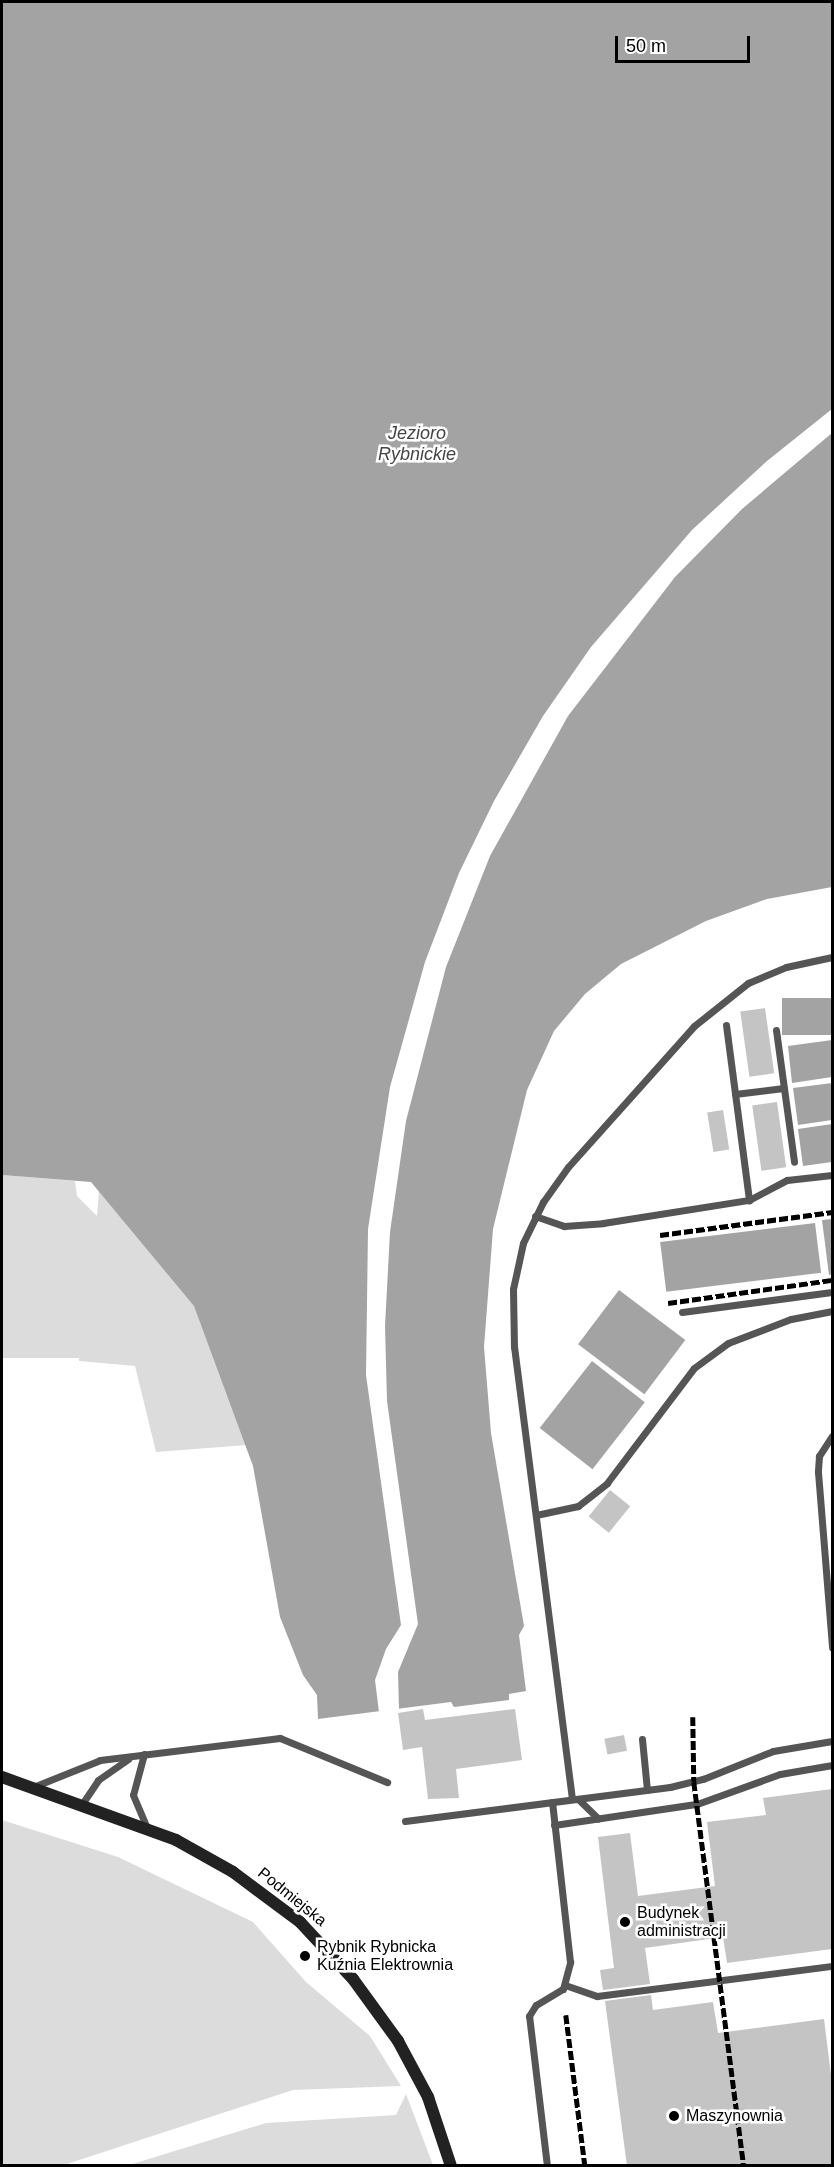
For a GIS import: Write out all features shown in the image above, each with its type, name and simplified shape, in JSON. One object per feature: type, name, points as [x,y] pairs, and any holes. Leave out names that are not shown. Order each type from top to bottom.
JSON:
[{"type":"street","name":"Podmiejska","points":[[2,1777],[147,1828],[233,1872],[282,1908],[331,1953],[373,2003],[412,2065],[435,2114],[451,2166]]},
{"type":"lane","points":[[598,1818],[575,1799],[536,1515],[513,1305],[518,1260],[535,1216],[568,1167],[712,1009],[768,974],[832,957]]},
{"type":"lane","points":[[726,1025],[748,1200]]},
{"type":"lane","points":[[776,1030],[794,1162]]},
{"type":"lane","points":[[735,1094],[783,1088]]},
{"type":"lane","points":[[535,1216],[554,1224],[576,1226],[748,1200],[787,1180],[832,1174]]},
{"type":"lane","points":[[682,1312],[832,1292]]},
{"type":"lane","points":[[536,1515],[578,1506],[607,1483],[694,1368],[728,1343],[791,1319],[832,1311]]},
{"type":"lane","points":[[832,1436],[819,1456],[818,1472],[832,1647]]},
{"type":"lane","points":[[33,1788],[100,1760],[280,1738],[387,1782]]},
{"type":"lane","points":[[642,1739],[647,1790]]},
{"type":"lane","points":[[405,1821],[647,1790],[703,1779],[773,1750],[832,1742]]},
{"type":"lane","points":[[144,1754],[132,1795],[147,1828]]},
{"type":"lane","points":[[82,1804],[106,1772],[135,1756]]},
{"type":"lane","points":[[554,1825],[704,1803],[780,1774],[832,1765]]},
{"type":"lane","points":[[548,2166],[529,2016],[537,2005],[565,1985],[570,1953],[552,1802]]},
{"type":"lane","points":[[565,1985],[597,1996],[832,1966]]},
{"type":"shaded area","points":[[2,1175],[75,1181],[77,1196],[97,1216],[99,1191],[194,1305],[247,1445],[156,1452],[135,1366],[79,1361],[79,1358],[2,1358]]},
{"type":"shaded area","points":[[2,1820],[118,1857],[253,1922],[306,1982],[370,2036],[401,2086],[293,2090],[64,2165],[2,2165]]},
{"type":"shaded area","points":[[406,2094],[433,2165],[129,2165],[266,2123],[396,2115]]},
{"type":"water","name":"Jezioro Rybnickie","points":[[2,2],[832,2],[832,887],[767,899],[706,921],[621,964],[585,994],[554,1031],[527,1090],[493,1229],[484,1347],[491,1433],[524,1626],[519,1635],[526,1691],[509,1694],[509,1700],[454,1707],[451,1702],[318,1719],[317,1695],[303,1675],[280,1617],[253,1466],[194,1306],[91,1182],[2,1175]]},
{"type":"water","points":[[782,998],[832,998],[832,1035],[782,1035]]},
{"type":"water","points":[[832,1040],[832,1077],[792,1083],[788,1046]]},
{"type":"water","points":[[832,1083],[832,1120],[798,1125],[793,1088]]},
{"type":"water","points":[[832,1124],[832,1162],[803,1166],[798,1129]]},
{"type":"water","points":[[832,1219],[832,1274],[829,1275],[822,1220]]},
{"type":"water","points":[[815,1223],[821,1273],[666,1292],[660,1242]]},
{"type":"water","points":[[619,1290],[685,1340],[644,1394],[578,1344]]},
{"type":"water","points":[[592,1361],[645,1402],[592,1469],[540,1428]]},
{"type":"pier","points":[[832,409],[832,433],[742,509],[675,577],[568,716],[490,856],[446,967],[406,1121],[390,1232],[385,1326],[387,1401],[418,1624],[398,1672],[399,1709],[379,1712],[375,1680],[386,1649],[401,1625],[366,1375],[368,1229],[390,1087],[425,962],[459,873],[494,801],[543,716],[591,647],[692,530],[767,461]]},
{"type":"building","points":[[765,1008],[774,1073],[749,1077],[740,1011]]},
{"type":"building","points":[[777,1102],[786,1167],[761,1171],[752,1105]]},
{"type":"building","points":[[723,1110],[729,1150],[713,1152],[707,1113]]},
{"type":"building","points":[[610,1490],[630,1506],[609,1533],[589,1516]]},
{"type":"building","points":[[423,1709],[425,1720],[515,1709],[522,1760],[456,1769],[459,1798],[428,1799],[422,1747],[403,1750],[398,1713]]},
{"type":"building","points":[[624,1735],[627,1751],[607,1755],[604,1739]]},
{"type":"building","points":[[832,1789],[832,1949],[727,1963],[723,1937],[645,1948],[650,1984],[603,1990],[600,1970],[614,1968],[598,1837],[630,1833],[638,1896],[715,1886],[707,1822],[766,1815],[763,1798]]},
{"type":"building","points":[[651,1995],[653,2010],[713,2002],[718,2033],[824,2019],[832,2083],[832,2166],[627,2166],[605,2001]]},
{"type":"railway","points":[[660,1235],[832,1212]]},
{"type":"railway","points":[[668,1303],[832,1280]]},
{"type":"railway","points":[[693,1717],[694,1782],[744,2166]]},
{"type":"railway","points":[[566,2015],[585,2166]]},
{"type":"place","name":"Budynek administracji","points":[[625,1922]]},
{"type":"place","name":"Rybnik Rybnicka Kuźnia Elektrownia","points":[[305,1956]]},
{"type":"place","name":"Maszynownia","points":[[674,2116]]}]
